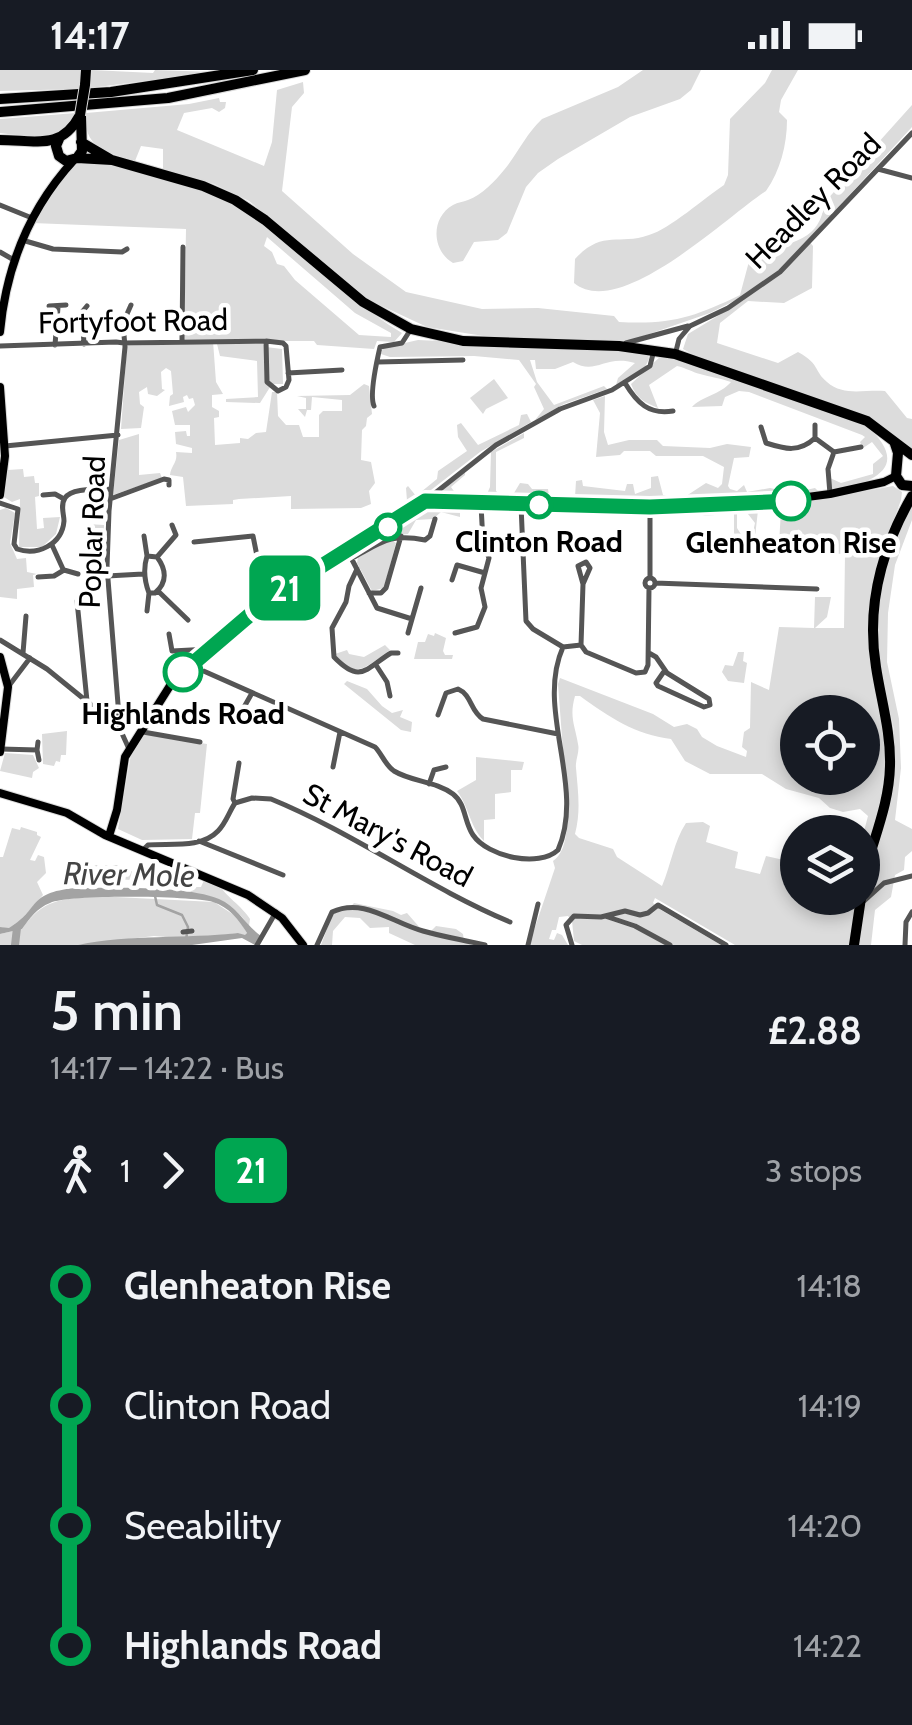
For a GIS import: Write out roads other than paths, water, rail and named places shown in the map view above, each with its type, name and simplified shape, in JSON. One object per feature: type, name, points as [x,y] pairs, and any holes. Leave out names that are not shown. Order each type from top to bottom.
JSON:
[{"type":"highway","points":[[75,159],[82,150],[80,115],[86,70]]},
{"type":"highway","points":[[0,99],[130,90],[253,70]]},
{"type":"highway","points":[[0,112],[168,98],[304,70]]},
{"type":"highway","points":[[58,155],[63,137],[80,115]]},
{"type":"highway","points":[[0,140],[37,142],[63,137],[80,141],[112,160]]},
{"type":"highway","points":[[37,142],[58,155],[112,160],[203,186],[234,200],[265,220],[363,302],[411,329],[488,343],[619,346],[675,354],[868,422],[911,454]]},
{"type":"highway","points":[[880,826],[890,764],[888,725],[875,665],[874,604],[883,560],[910,489],[896,476],[898,459],[893,440]]},
{"type":"highway","points":[[898,459],[911,454]]},
{"type":"highway","points":[[854,945],[859,915]]},
{"type":"main road","points":[[53,182],[58,155]]},
{"type":"main road","points":[[0,332],[14,260],[22,240],[53,182],[75,159]]},
{"type":"main road","points":[[0,387],[5,446],[0,495]]},
{"type":"main road","points":[[109,836],[129,749],[168,686],[281,590],[350,554],[425,501],[481,505],[747,505],[830,494],[896,476]]},
{"type":"main road","points":[[0,657],[8,687],[0,750]]},
{"type":"main road","points":[[0,793],[62,811],[109,836],[248,895],[276,912],[303,945]]},
{"type":"street","name":"Headley Road","points":[[619,346],[690,326],[728,308],[780,272],[912,133]]},
{"type":"street","points":[[878,169],[912,178]]},
{"type":"street","points":[[0,204],[32,218]]},
{"type":"street","points":[[22,240],[53,249],[127,249]]},
{"type":"street","points":[[182,342],[183,246]]},
{"type":"street","points":[[0,252],[14,260]]},
{"type":"street","name":"Poplar Road","points":[[129,749],[122,739],[120,723],[108,576],[110,499],[124,343],[122,323],[132,305]]},
{"type":"street","points":[[49,306],[66,306]]},
{"type":"street","points":[[54,345],[58,306]]},
{"type":"street","points":[[84,344],[82,312],[87,306]]},
{"type":"street","points":[[675,354],[680,338],[690,326]]},
{"type":"street","points":[[374,406],[370,391],[380,347],[402,343],[411,329]]},
{"type":"street","name":"Fortyfoot Road","points":[[0,346],[266,341],[285,344],[288,384],[282,390],[268,385],[266,341]]},
{"type":"street","points":[[425,501],[503,441],[560,410],[625,383],[650,366],[654,350]]},
{"type":"street","points":[[378,362],[463,360]]},
{"type":"street","points":[[288,374],[342,370]]},
{"type":"street","points":[[625,383],[644,407],[656,412],[673,411]]},
{"type":"street","points":[[815,425],[815,438]]},
{"type":"street","points":[[761,427],[766,443],[786,448],[799,449],[815,438]]},
{"type":"street","points":[[5,446],[118,434]]},
{"type":"street","points":[[815,438],[834,452],[861,448]]},
{"type":"street","points":[[830,494],[828,469],[834,452]]},
{"type":"street","points":[[110,499],[164,479],[170,485]]},
{"type":"street","points":[[64,499],[75,492],[111,489]]},
{"type":"street","points":[[44,495],[55,494],[64,499]]},
{"type":"street","points":[[0,503],[18,509],[14,544],[17,549],[41,550],[52,545],[64,525],[64,499]]},
{"type":"street","points":[[521,504],[526,621],[532,629],[563,646],[581,645]]},
{"type":"street","points":[[454,633],[479,626],[484,606],[481,588],[489,558],[483,542],[481,505]]},
{"type":"street","points":[[583,584],[581,645],[586,652],[639,674],[648,668],[650,507]]},
{"type":"street","points":[[412,619],[380,610],[350,554],[390,538],[426,540],[435,519]]},
{"type":"street","points":[[157,557],[176,535],[172,525]]},
{"type":"street","points":[[144,536],[147,612]]},
{"type":"street","points":[[194,542],[252,536],[259,566],[281,590]]},
{"type":"street","points":[[369,593],[381,594],[386,588],[401,536]]},
{"type":"street","points":[[52,545],[64,570]]},
{"type":"street","points":[[147,556],[157,557]]},
{"type":"street","points":[[452,580],[459,556]]},
{"type":"street","points":[[157,557],[165,576],[158,591]]},
{"type":"street","points":[[456,565],[485,573]]},
{"type":"street","points":[[358,568],[332,628],[336,660],[350,671],[362,672],[387,655],[398,653]]},
{"type":"street","points":[[38,577],[54,576],[64,570],[78,574]]},
{"type":"street","points":[[108,576],[144,574]]},
{"type":"street","points":[[652,583],[817,588]]},
{"type":"street","points":[[408,633],[421,588]]},
{"type":"street","points":[[149,593],[158,591]]},
{"type":"street","points":[[158,591],[188,620]]},
{"type":"street","points":[[78,601],[87,701]]},
{"type":"street","points":[[8,687],[26,656],[26,616]]},
{"type":"street","points":[[169,634],[174,652],[210,649]]},
{"type":"street","points":[[0,640],[111,721],[120,723]]},
{"type":"street","points":[[190,666],[378,749],[393,770],[457,797],[470,830],[482,844],[511,856],[548,857],[560,846],[566,814],[556,672],[563,646]]},
{"type":"street","points":[[649,653],[710,705],[704,707],[658,686],[656,682],[665,670]]},
{"type":"street","points":[[376,665],[387,682],[390,696]]},
{"type":"street","points":[[438,714],[446,693],[458,689],[467,694],[475,714],[483,719],[558,734]]},
{"type":"street","points":[[235,723],[252,693]]},
{"type":"street","points":[[140,731],[200,742]]},
{"type":"street","points":[[332,767],[340,732]]},
{"type":"street","points":[[0,750],[37,746],[39,760]]},
{"type":"street","points":[[199,842],[219,829],[236,803],[233,798],[238,763]]},
{"type":"street","points":[[429,784],[434,770],[446,767]]},
{"type":"street","name":"St Mary's Road","points":[[236,803],[258,798],[278,802],[382,854],[466,903],[510,922]]},
{"type":"street","points":[[144,849],[148,845],[199,842],[283,875]]},
{"type":"street","points":[[880,889],[890,880],[912,876]]},
{"type":"street","points":[[528,945],[538,904]]},
{"type":"street","points":[[572,945],[566,928],[570,918],[625,911],[640,915],[658,904],[726,945]]},
{"type":"street","points":[[316,945],[332,912],[350,907],[376,911],[422,931],[485,945]]},
{"type":"street","points":[[258,945],[276,912]]},
{"type":"street","points":[[905,945],[906,922],[912,912]]},
{"type":"street","points":[[605,916],[635,926],[670,945]]},
{"type":"street","points":[[183,932],[192,931]]},
{"type":"waterway","name":"River Mole","points":[[155,896],[157,905],[182,915],[188,927],[186,940]]},
{"type":"waterway","points":[[15,945],[17,928]]},
{"type":"place","name":"Glenheaton Rise","points":[[791,501]]},
{"type":"place","name":"Clinton Road","points":[[539,505]]},
{"type":"place","name":"Highlands Road","points":[[183,672]]}]
